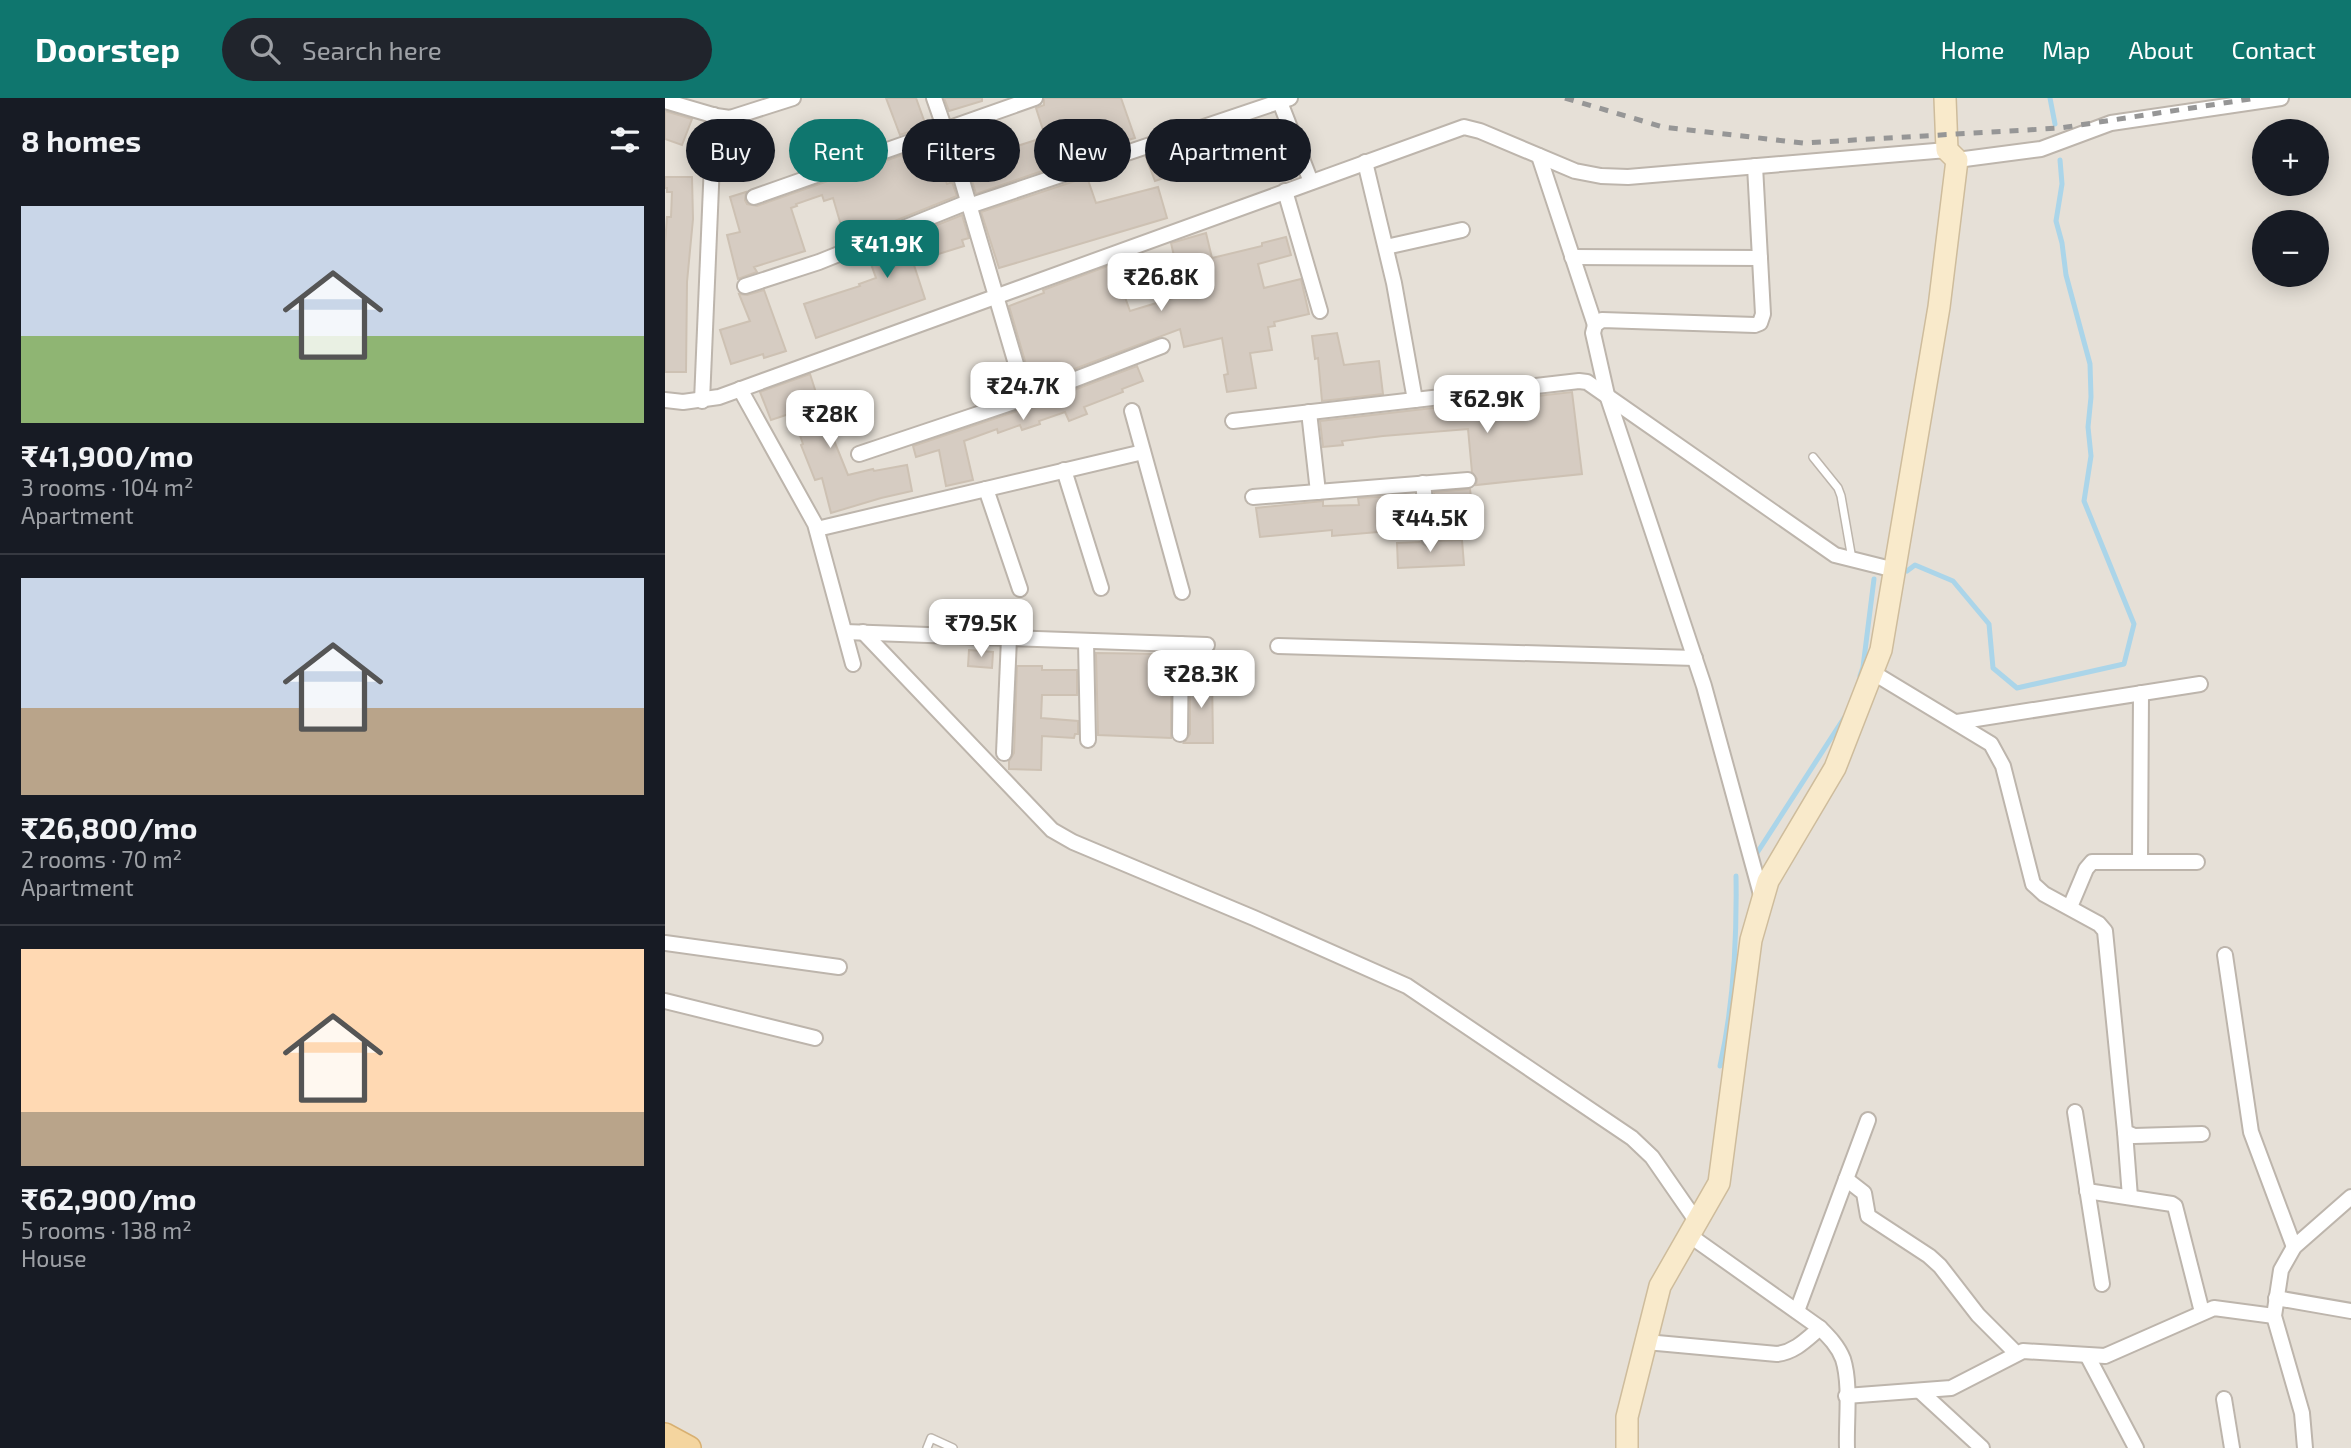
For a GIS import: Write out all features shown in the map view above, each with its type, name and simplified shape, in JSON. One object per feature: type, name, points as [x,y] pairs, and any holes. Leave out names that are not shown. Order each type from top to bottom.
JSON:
[{"type":"main road","points":[[665,1435],[689,1448]]},
{"type":"street","points":[[665,102],[705,108],[736,117],[793,98]]},
{"type":"street","points":[[934,98],[941,119]]},
{"type":"street","points":[[978,119],[1035,98]]},
{"type":"street","points":[[1627,1448],[1627,1417],[1660,1286],[1719,1183],[1751,940],[1768,881],[1835,768],[1881,650],[1939,307],[1952,155],[1945,98]]},
{"type":"street","points":[[665,400],[702,401],[740,389],[1464,127],[1481,131],[1575,170],[1601,176],[1628,177],[1755,166],[2041,149],[2111,123],[2281,98]]},
{"type":"street","points":[[745,286],[820,262],[969,204],[1285,100],[1291,119]]},
{"type":"street","points":[[702,401],[705,108]]},
{"type":"street","points":[[754,197],[902,146]]},
{"type":"street","points":[[1539,156],[1595,325],[1593,332],[1607,395],[1708,700],[1762,900]]},
{"type":"street","points":[[1365,162],[1386,247],[1415,400]]},
{"type":"street","points":[[1595,325],[1602,320],[1760,323],[1763,314],[1755,166]]},
{"type":"street","points":[[962,182],[1026,397]]},
{"type":"street","points":[[1285,191],[1320,311]]},
{"type":"street","points":[[1386,247],[1462,230]]},
{"type":"street","points":[[1572,257],[1760,258]]},
{"type":"street","points":[[859,454],[1026,397],[1162,346]]},
{"type":"street","points":[[1233,421],[1587,382],[1835,555],[1895,570]]},
{"type":"street","points":[[740,389],[811,513],[853,664]]},
{"type":"street","points":[[1132,411],[1182,592]]},
{"type":"street","points":[[1309,412],[1318,492]]},
{"type":"street","points":[[817,529],[1143,452]]},
{"type":"street","points":[[1064,470],[1101,589]]},
{"type":"street","points":[[1253,497],[1468,480]]},
{"type":"street","points":[[1423,484],[1429,537]]},
{"type":"street","points":[[986,489],[1020,589]]},
{"type":"street","points":[[845,632],[1207,645]]},
{"type":"street","points":[[863,632],[1052,830],[1073,842],[1407,986],[1642,1146],[1652,1157],[1693,1228],[1820,1328],[1836,1345],[1843,1360],[1847,1448]]},
{"type":"street","points":[[1004,753],[1009,638]]},
{"type":"street","points":[[1087,641],[1088,740]]},
{"type":"street","points":[[1180,734],[1181,644]]},
{"type":"street","points":[[1278,646],[1695,658]]},
{"type":"street","points":[[1872,673],[1991,744],[2003,766],[2033,884],[2044,894],[2099,924],[2105,931],[2130,1197]]},
{"type":"street","points":[[1957,722],[2200,684]]},
{"type":"street","points":[[2140,861],[2141,693]]},
{"type":"street","points":[[2070,907],[2086,869],[2092,862],[2197,862]]},
{"type":"street","points":[[665,943],[839,967]]},
{"type":"street","points":[[2225,955],[2251,1132],[2294,1247]]},
{"type":"street","points":[[665,1002],[815,1038]]},
{"type":"street","points":[[2075,1112],[2102,1284]]},
{"type":"street","points":[[1797,1311],[1868,1120]]},
{"type":"street","points":[[2125,1132],[2134,1136],[2202,1134]]},
{"type":"street","points":[[1846,1180],[1864,1193],[1868,1216],[1934,1261],[1978,1315],[2016,1353]]},
{"type":"street","points":[[2087,1191],[2172,1204],[2177,1209],[2202,1312]]},
{"type":"street","points":[[2305,1448],[2302,1413],[2274,1315],[2276,1298],[2284,1262],[2294,1247],[2351,1197]]},
{"type":"street","points":[[2276,1298],[2351,1311]]},
{"type":"street","points":[[1846,1396],[1957,1386],[2016,1353],[2031,1350],[2087,1355],[2114,1353],[2214,1308],[2274,1315]]},
{"type":"street","points":[[1646,1342],[1777,1354],[1794,1349],[1820,1328]]},
{"type":"street","points":[[2087,1355],[2136,1448]]},
{"type":"street","points":[[1920,1391],[1982,1448]]},
{"type":"street","points":[[2224,1399],[2232,1448]]},
{"type":"lane","points":[[1813,457],[1838,488],[1852,560]]},
{"type":"lane","points":[[927,1448],[931,1438],[953,1448]]},
{"type":"shaded area","points":[[665,98],[2351,98],[2351,1448],[665,1448]]},
{"type":"building","points":[[886,98],[916,98],[924,119],[902,119],[900,135]]},
{"type":"building","points":[[944,98],[982,98],[982,101],[949,111]]},
{"type":"building","points":[[1044,98],[1121,98],[1128,119],[1040,119],[1036,108],[1044,105]]},
{"type":"building","points":[[665,111],[692,119],[686,119],[686,135],[682,145],[665,139]]},
{"type":"building","points":[[1034,141],[1034,174],[1020,179],[1020,145]]},
{"type":"building","points":[[902,155],[902,182],[952,182],[957,196],[860,235],[858,228],[843,232],[833,198],[824,201],[822,195],[796,204],[797,206],[791,208],[805,251],[754,267],[757,272],[738,279],[727,235],[740,232],[730,197],[746,192],[747,204],[757,206],[825,182],[888,182],[888,160]]},
{"type":"building","points":[[665,177],[686,177],[686,182],[692,182],[686,372],[665,372],[665,243],[667,217],[671,217],[672,192],[667,192]]},
{"type":"building","points":[[972,182],[1011,182],[976,194]]},
{"type":"building","points":[[1072,182],[1089,182],[1096,203],[1158,187],[1167,218],[999,268],[981,212]]},
{"type":"building","points":[[962,215],[969,238],[962,240],[964,246],[913,262],[925,299],[816,338],[804,304],[876,278],[867,253]]},
{"type":"building","points":[[1206,233],[1212,258],[1262,246],[1262,243],[1286,237],[1291,255],[1258,264],[1264,288],[1301,279],[1309,314],[1274,322],[1275,326],[1268,327],[1272,350],[1250,353],[1256,388],[1227,392],[1224,375],[1228,374],[1222,338],[1184,347],[1180,329],[1032,385],[1009,306],[1044,293],[1043,290],[1113,264],[1130,311],[1183,295],[1171,243]]},
{"type":"building","points":[[764,290],[786,351],[764,358],[763,354],[731,364],[720,330],[750,321],[739,294],[747,295]]},
{"type":"building","points":[[1337,333],[1344,365],[1379,361],[1383,394],[1322,401],[1318,358],[1315,359],[1312,336]]},
{"type":"building","points":[[1137,366],[1143,381],[1084,407],[1087,414],[1069,421],[1065,412],[1022,430],[1020,425],[998,433],[997,429],[964,441],[973,480],[946,486],[939,450],[916,457],[913,446],[1029,407]]},
{"type":"building","points":[[810,374],[829,433],[848,475],[907,465],[912,491],[831,513],[822,478],[815,480],[792,413],[771,420],[760,392]]},
{"type":"building","points":[[1572,392],[1582,474],[1476,485],[1477,479],[1472,472],[1468,429],[1342,441],[1343,445],[1323,447],[1320,421]]},
{"type":"building","points":[[1470,489],[1472,507],[1436,511],[1434,492]]},
{"type":"building","points":[[1398,496],[1401,530],[1332,536],[1332,530],[1260,537],[1256,508],[1323,501],[1323,506],[1359,505],[1358,498]]},
{"type":"building","points":[[1462,540],[1464,565],[1398,568],[1397,543],[1420,542],[1429,548],[1438,541]]},
{"type":"building","points":[[969,650],[993,652],[992,668],[968,666]]},
{"type":"building","points":[[1096,653],[1163,654],[1162,676],[1171,676],[1171,738],[1098,735]]},
{"type":"building","points":[[1017,666],[1042,666],[1042,670],[1077,670],[1077,695],[1042,695],[1041,718],[1078,721],[1078,734],[1075,734],[1074,738],[1042,736],[1041,770],[1009,769],[1009,761],[1014,753]]},
{"type":"building","points":[[1190,676],[1212,676],[1213,743],[1184,743],[1190,734]]},
{"type":"waterway","points":[[2050,98],[2055,124]]},
{"type":"waterway","points":[[1907,571],[1915,565],[1953,581],[1989,624],[1993,668],[2017,688],[2124,664],[2134,624],[2084,501],[2091,456],[2088,427],[2090,364],[2066,275],[2056,221],[2062,184],[2060,160]]},
{"type":"waterway","points":[[1860,676],[1874,579]]},
{"type":"waterway","points":[[1757,853],[1844,718]]},
{"type":"waterway","points":[[1720,1066],[1734,971],[1736,876]]},
{"type":"railway","points":[[1565,98],[1663,127],[1803,143],[2060,128],[2257,98]]}]
